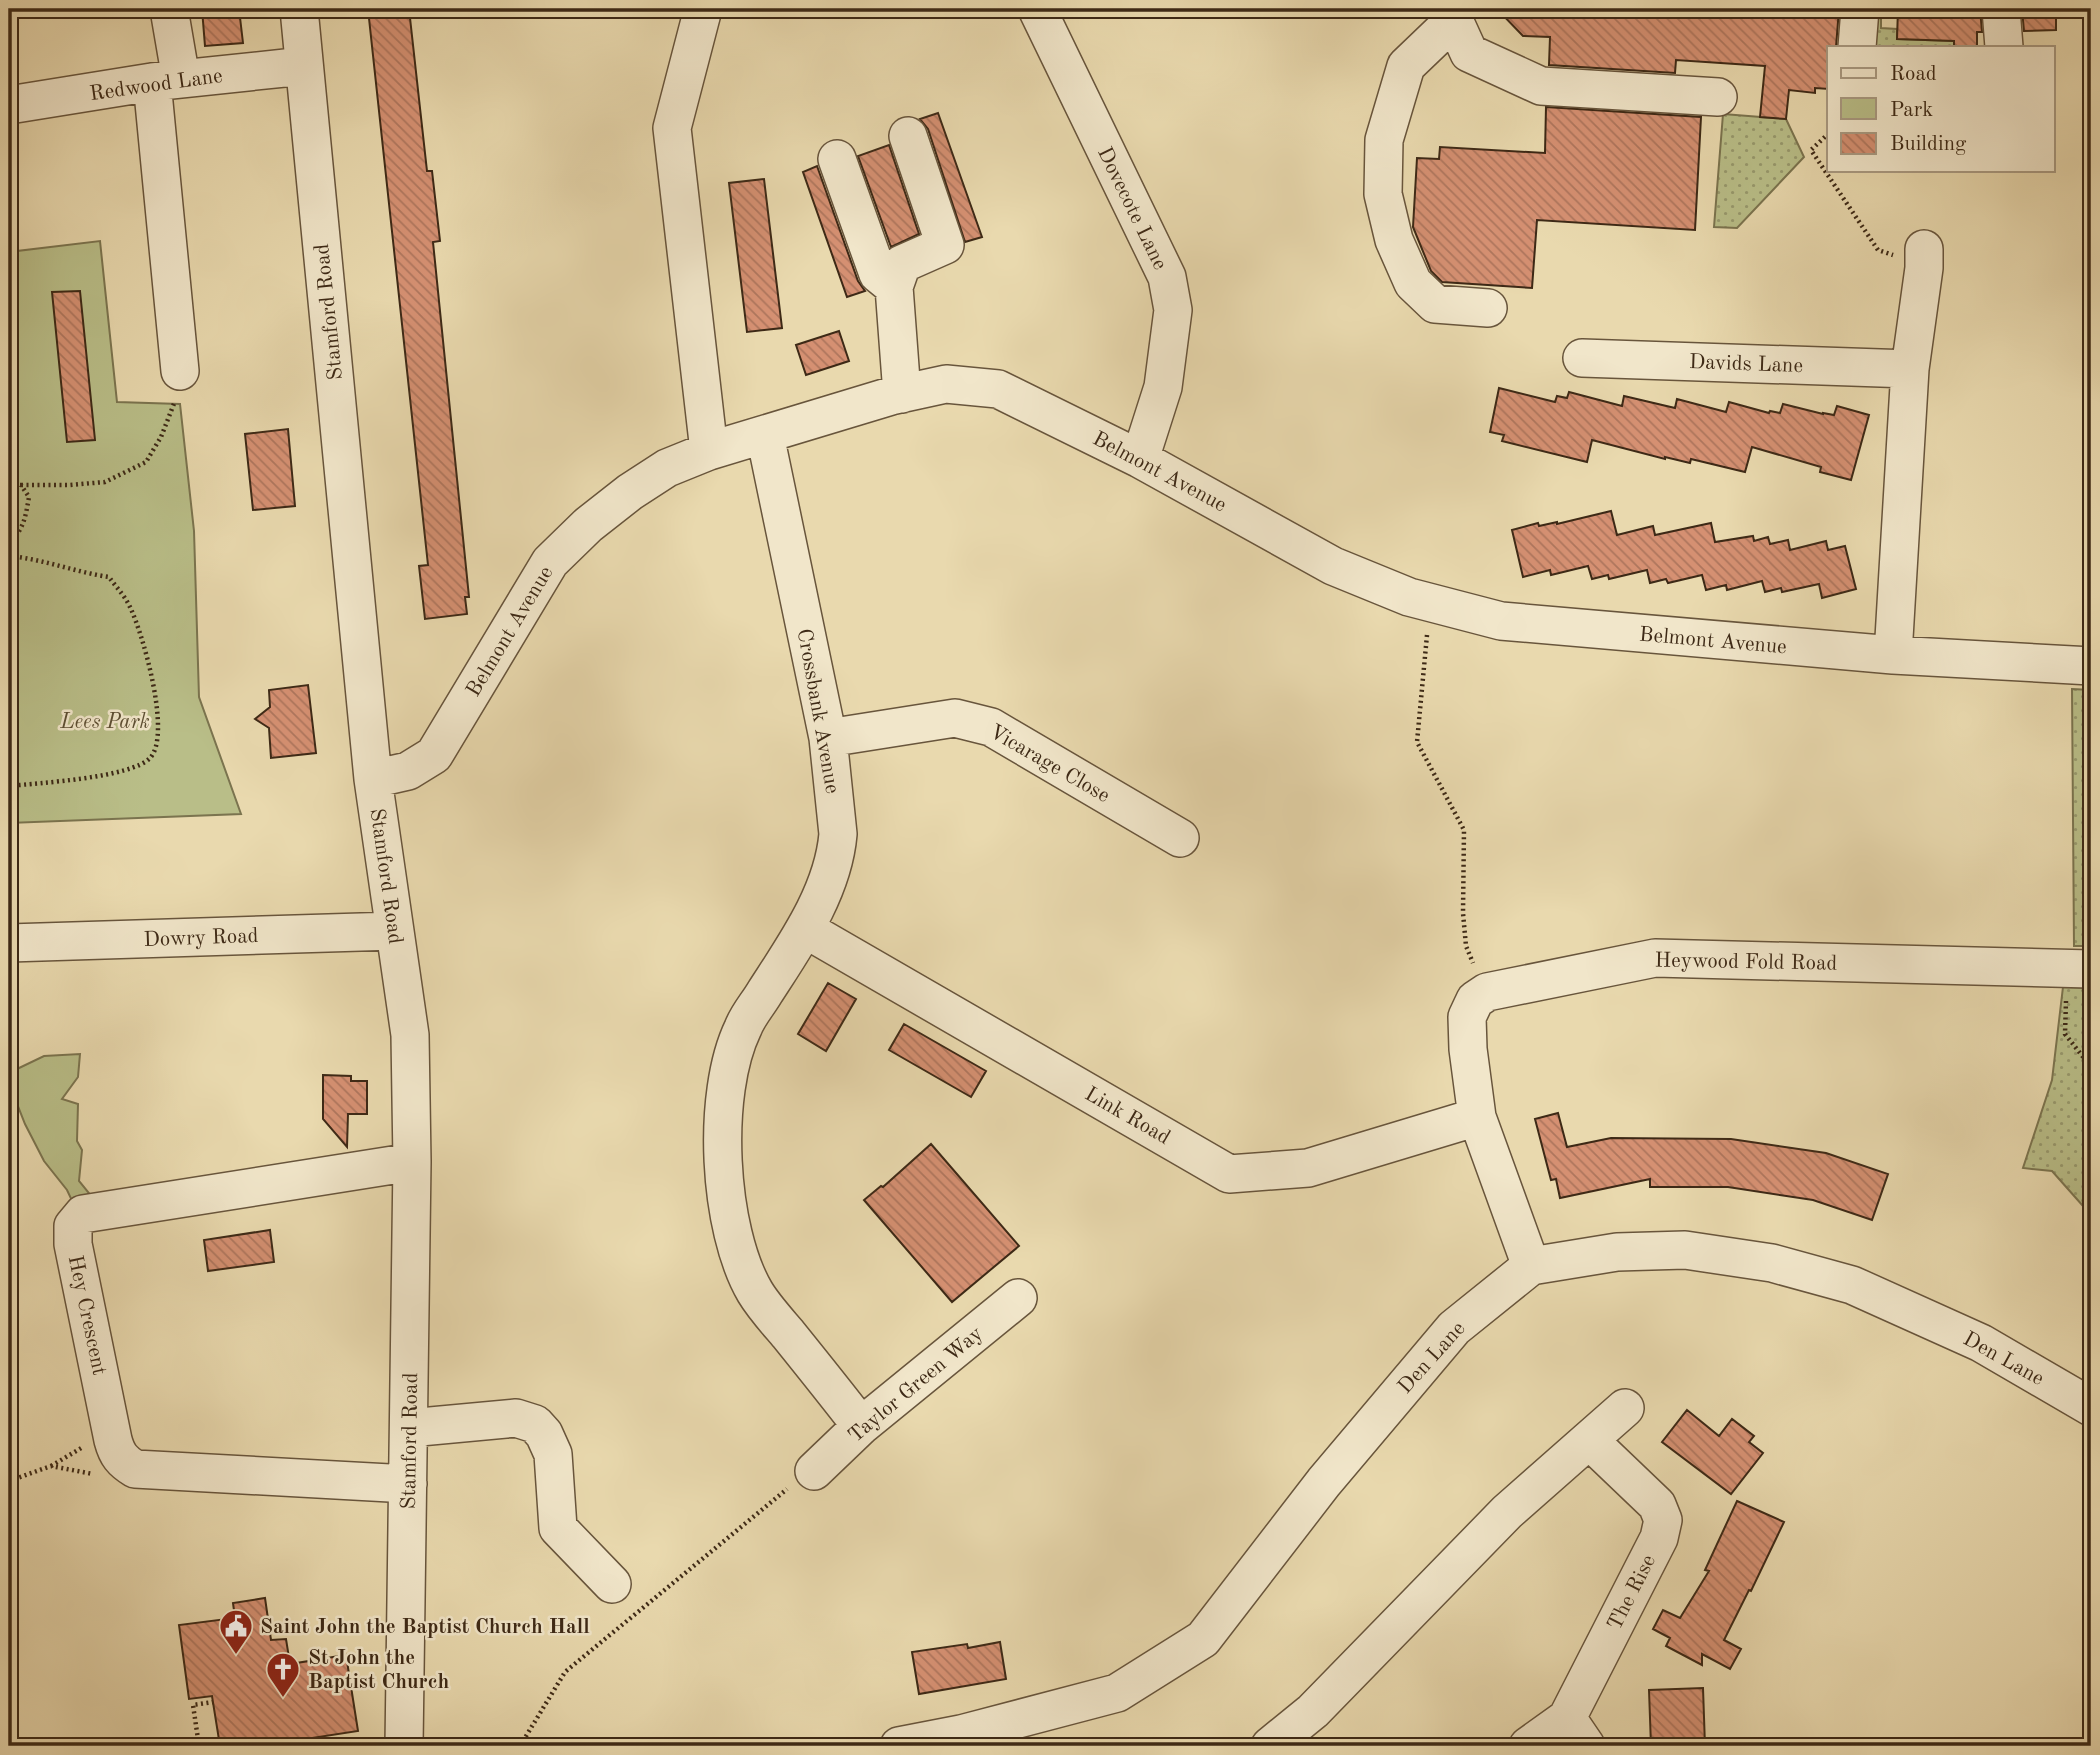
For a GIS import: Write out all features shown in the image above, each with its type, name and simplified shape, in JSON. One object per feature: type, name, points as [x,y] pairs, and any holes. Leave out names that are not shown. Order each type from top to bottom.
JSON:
[{"type":"street","points":[[169,9],[167,80],[180,371]]},
{"type":"street","name":"Stamford Road","points":[[299,9],[373,779],[410,1035],[412,1162],[404,1746]]},
{"type":"street","points":[[703,9],[672,128],[709,451]]},
{"type":"street","name":"Dovecote Lane","points":[[1037,9],[1167,277],[1173,310],[1163,387],[1140,459]]},
{"type":"street","points":[[1857,46],[1860,9]]},
{"type":"street","points":[[2001,9],[2004,46]]},
{"type":"street","points":[[1488,309],[1435,304],[1413,283],[1394,240],[1383,194],[1384,140],[1406,66],[1452,14],[1469,53],[1541,86],[1718,97]]},
{"type":"street","name":"Redwood Lane","points":[[9,105],[167,80],[304,66]]},
{"type":"street","points":[[902,394],[894,287],[902,264],[945,245],[908,136]]},
{"type":"street","points":[[837,159],[878,274],[894,287]]},
{"type":"street","points":[[1892,655],[1910,369],[1924,258]]},
{"type":"street","name":"Davids Lane","points":[[1582,358],[1910,369]]},
{"type":"street","name":"Belmont Avenue","points":[[373,779],[408,771],[434,755],[550,562],[588,525],[630,492],[667,468],[709,451],[902,394],[946,384],[998,389],[1140,459],[1333,566],[1409,597],[1501,621],[1892,655],[2091,666]]},
{"type":"street","name":"Crossbank Avenue","points":[[765,435],[828,738],[838,834],[824,888],[805,929],[742,1028],[730,1069],[723,1154],[726,1197],[735,1247],[755,1293],[861,1426]]},
{"type":"street","name":"Vicarage Close","points":[[828,738],[955,718],[972,721],[990,727],[1180,838]]},
{"type":"street","name":"Link Road","points":[[805,929],[1229,1174],[1308,1168],[1477,1117]]},
{"type":"street","name":"Dowry Road","points":[[9,943],[394,931]]},
{"type":"street","name":"Heywood Fold Road","points":[[1486,992],[1655,958],[2080,969]]},
{"type":"street","points":[[1486,992],[1475,1000],[1467,1017],[1468,1049],[1477,1117],[1531,1266]]},
{"type":"street","name":"Hey Crescent","points":[[128,1465],[116,1451],[113,1440],[73,1244],[73,1226],[83,1214],[412,1162]]},
{"type":"street","name":"Den Lane","points":[[899,1746],[963,1740],[1117,1693],[1203,1639],[1324,1482],[1454,1328],[1531,1266],[1617,1252],[1685,1250],[1772,1263],[1852,1285],[1981,1343],[2091,1407]]},
{"type":"street","name":"Taylor Green Way","points":[[814,1471],[861,1426],[1018,1298]]},
{"type":"street","points":[[1270,1746],[1313,1711],[1507,1512],[1625,1408]]},
{"type":"street","points":[[409,1428],[516,1418],[535,1424],[544,1434],[553,1454],[558,1528],[612,1584]]},
{"type":"street","name":"The Rise","points":[[1528,1746],[1577,1732],[1659,1538],[1663,1520],[1657,1505],[1589,1440]]},
{"type":"street","points":[[128,1465],[135,1469],[408,1484]]},
{"type":"path","points":[[1827,135],[1811,150],[1878,250],[1911,261],[1924,258]]},
{"type":"path","points":[[9,485],[105,482],[146,462],[172,411],[180,371]]},
{"type":"path","points":[[9,542],[25,520],[29,497],[21,485]]},
{"type":"path","points":[[9,556],[36,558],[79,572],[109,576],[130,607],[140,632],[159,728],[158,743],[150,758],[135,767],[107,774],[9,786]]},
{"type":"path","points":[[1430,603],[1417,742],[1464,830],[1463,913],[1466,946],[1486,992]]},
{"type":"path","points":[[2080,969],[2065,1034],[2091,1067]]},
{"type":"path","points":[[9,1480],[51,1466],[111,1478],[128,1465]]},
{"type":"path","points":[[520,1746],[565,1672],[777,1495],[814,1471]]},
{"type":"path","points":[[200,1746],[193,1705],[213,1702]]},
{"type":"green space","points":[[1868,11],[1881,11],[1881,28],[1897,29],[1897,39],[1954,41],[1954,46],[1867,46]]},
{"type":"green space","points":[[1723,114],[1786,119],[1804,157],[1737,228],[1714,227]]},
{"type":"green space","name":"Lees Park","points":[[100,241],[117,402],[180,404],[194,531],[199,697],[241,814],[9,823],[9,252]]},
{"type":"green space","points":[[2072,689],[2091,690],[2091,946],[2074,946]]},
{"type":"green space","points":[[2063,987],[2091,988],[2091,1215],[2052,1171],[2023,1168],[2052,1080]]},
{"type":"green space","points":[[80,1054],[78,1077],[62,1099],[78,1104],[77,1141],[82,1150],[79,1181],[97,1203],[75,1207],[67,1190],[44,1161],[14,1096],[17,1069],[44,1056]]},
{"type":"building","points":[[202,9],[239,9],[243,43],[205,46]]},
{"type":"building","points":[[368,9],[409,9],[427,171],[432,171],[440,241],[433,242],[469,597],[465,597],[467,614],[425,619],[419,566],[428,565]]},
{"type":"building","points":[[1497,9],[1839,9],[1836,46],[1827,46],[1827,89],[1815,88],[1815,93],[1789,90],[1786,119],[1760,117],[1765,66],[1676,60],[1675,73],[1549,65],[1550,37],[1523,36]]},
{"type":"building","points":[[1898,9],[1980,9],[1982,32],[1977,32],[1977,46],[1954,46],[1954,41],[1897,39]]},
{"type":"building","points":[[2022,9],[2056,9],[2056,30],[2024,31]]},
{"type":"building","points":[[1546,107],[1701,117],[1695,230],[1537,220],[1532,288],[1442,282],[1431,271],[1413,227],[1417,158],[1439,159],[1440,147],[1545,153]]},
{"type":"building","points":[[938,113],[982,237],[965,242],[928,129],[920,119]]},
{"type":"building","points":[[889,145],[919,234],[891,247],[858,156]]},
{"type":"building","points":[[817,166],[858,281],[865,291],[847,297],[803,172]]},
{"type":"building","points":[[764,179],[782,328],[747,332],[729,183]]},
{"type":"building","points":[[80,291],[95,440],[67,442],[52,292]]},
{"type":"building","points":[[839,331],[849,361],[806,375],[796,345]]},
{"type":"building","points":[[1499,388],[1555,402],[1557,396],[1567,398],[1569,392],[1622,406],[1624,396],[1675,408],[1677,399],[1726,412],[1729,402],[1769,413],[1780,413],[1783,404],[1834,415],[1837,406],[1869,415],[1851,480],[1820,472],[1821,467],[1752,447],[1745,472],[1691,459],[1690,463],[1665,459],[1592,440],[1587,462],[1502,441],[1504,435],[1490,432]]},
{"type":"building","points":[[288,429],[295,506],[253,510],[245,434]]},
{"type":"building","points":[[1611,511],[1617,535],[1653,526],[1655,535],[1711,523],[1715,542],[1753,536],[1754,541],[1768,537],[1770,544],[1788,540],[1790,550],[1826,541],[1828,550],[1845,546],[1856,589],[1822,598],[1819,584],[1782,592],[1781,588],[1765,592],[1762,581],[1727,590],[1726,585],[1706,590],[1702,575],[1668,583],[1666,579],[1650,583],[1647,570],[1609,579],[1608,575],[1592,579],[1588,566],[1551,575],[1550,570],[1523,577],[1512,530],[1538,523],[1539,526],[1557,524]]},
{"type":"building","points":[[308,685],[316,753],[271,758],[269,728],[255,719],[270,707],[269,690]]},
{"type":"building","points":[[828,983],[856,999],[826,1051],[798,1034]]},
{"type":"building","points":[[904,1024],[986,1071],[971,1097],[889,1050]]},
{"type":"building","points":[[323,1075],[351,1076],[351,1081],[367,1081],[367,1114],[348,1114],[347,1147],[323,1119]]},
{"type":"building","points":[[1558,1113],[1567,1147],[1611,1138],[1731,1139],[1826,1153],[1888,1174],[1872,1220],[1813,1200],[1728,1187],[1650,1187],[1650,1179],[1560,1198],[1556,1179],[1551,1180],[1535,1119]]},
{"type":"building","points":[[931,1144],[1019,1246],[952,1302],[864,1200],[883,1187]]},
{"type":"building","points":[[270,1230],[274,1262],[208,1271],[204,1240]]},
{"type":"building","points":[[1687,1410],[1719,1436],[1732,1419],[1754,1436],[1749,1442],[1763,1453],[1731,1494],[1662,1442]]},
{"type":"building","points":[[1737,1501],[1784,1522],[1724,1640],[1741,1649],[1730,1669],[1702,1654],[1702,1665],[1666,1646],[1670,1638],[1653,1629],[1663,1610],[1680,1618],[1709,1571],[1705,1570]]},
{"type":"building","points":[[265,1598],[271,1640],[286,1639],[290,1664],[346,1655],[358,1731],[260,1746],[220,1746],[212,1696],[189,1699],[179,1625],[235,1618],[233,1603]]},
{"type":"building","points":[[1000,1642],[1006,1679],[919,1694],[912,1652],[967,1644],[968,1648]]},
{"type":"building","points":[[1703,1688],[1705,1746],[1651,1746],[1649,1690]]},
{"type":"place","name":"Saint John the Baptist Church Hall","points":[[236,1656]]},
{"type":"place","name":"St John the Baptist Church","points":[[283,1699]]}]
